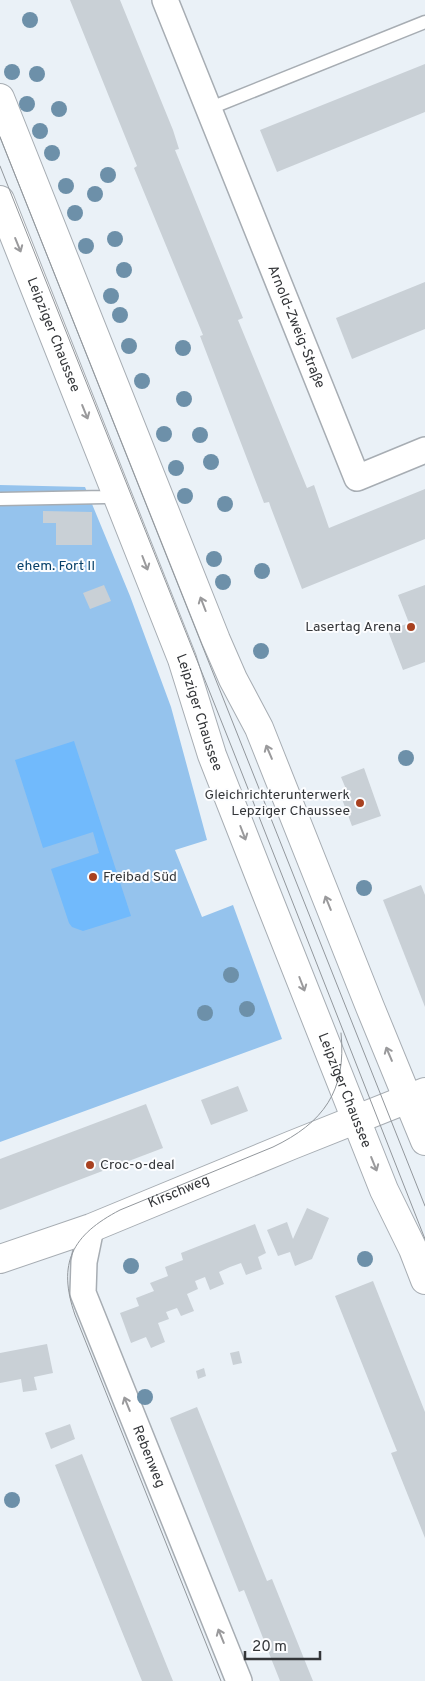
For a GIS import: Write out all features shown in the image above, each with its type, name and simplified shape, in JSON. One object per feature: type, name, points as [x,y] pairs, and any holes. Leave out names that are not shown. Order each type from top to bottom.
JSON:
[{"type":"main road","points":[[0,98],[216,640],[233,679],[259,728],[370,1008],[417,1096],[425,1141]]},
{"type":"main road","name":"Leipziger Chaussee","points":[[0,200],[182,659],[212,755],[355,1119],[384,1190],[413,1249],[425,1280]]},
{"type":"main road","name":"Kirschweg","points":[[0,1259],[91,1228],[355,1119],[417,1096]]},
{"type":"street","name":"Arnold-Zweig-Straße","points":[[165,0],[357,478],[425,450]]},
{"type":"street","name":"Rebenweg","points":[[91,1228],[84,1262],[83,1293],[239,1681]]},
{"type":"lane","points":[[208,109],[425,22]]},
{"type":"lane","points":[[0,499],[105,497],[117,492]]},
{"type":"green space","name":"Freibad Süd","points":[[0,485],[85,487],[130,596],[171,707],[207,840],[175,850],[202,917],[233,905],[282,1039],[0,1142]]},
{"type":"shaded area","points":[[74,741],[131,916],[83,931],[72,927],[69,923],[51,869],[99,853],[93,832],[43,848],[15,760]]},
{"type":"building","points":[[70,0],[120,0],[173,130],[179,149],[175,150],[243,318],[238,320],[307,488],[314,485],[329,528],[425,489],[425,539],[302,589],[269,502],[264,503],[200,336],[203,335],[134,168],[137,166]]},
{"type":"building","points":[[425,64],[425,112],[277,172],[260,130]]},
{"type":"building","points":[[425,282],[425,329],[352,359],[336,318]]},
{"type":"building","points":[[43,511],[92,512],[92,545],[56,545],[56,523],[43,523]]},
{"type":"building","points":[[104,585],[111,601],[90,609],[83,593]]},
{"type":"building","name":"Lasertag Arena","points":[[425,585],[425,662],[403,670],[388,631],[409,623],[398,595]]},
{"type":"building","name":"Gleichrichterunterwerk Lepziger Chaussee","points":[[364,768],[381,816],[352,826],[339,791],[346,789],[341,777]]},
{"type":"building","points":[[421,885],[425,895],[425,1007],[383,900]]},
{"type":"building","points":[[238,1086],[248,1111],[211,1125],[201,1100]]},
{"type":"building","points":[[146,1104],[163,1148],[0,1210],[0,1159]]},
{"type":"building","points":[[307,1208],[329,1218],[312,1259],[295,1266],[290,1252],[278,1256],[267,1230],[287,1222],[293,1239]]},
{"type":"building","points":[[255,1224],[266,1253],[258,1257],[262,1269],[246,1275],[241,1263],[230,1267],[219,1272],[224,1284],[210,1290],[205,1277],[195,1281],[198,1289],[187,1294],[194,1311],[181,1316],[177,1308],[166,1312],[169,1319],[158,1323],[165,1342],[151,1348],[146,1337],[131,1343],[120,1313],[139,1306],[136,1298],[154,1291],[150,1283],[168,1276],[165,1267],[183,1260],[181,1253]]},
{"type":"building","points":[[373,1281],[425,1412],[425,1538],[391,1453],[397,1451],[335,1296]]},
{"type":"building","points":[[47,1344],[53,1373],[34,1377],[37,1390],[23,1392],[21,1379],[0,1383],[0,1353]]},
{"type":"building","points":[[239,1351],[242,1363],[233,1365],[230,1353]]},
{"type":"building","points":[[204,1368],[206,1376],[198,1379],[196,1371]]},
{"type":"building","points":[[197,1407],[267,1581],[272,1579],[313,1681],[280,1681],[244,1590],[239,1592],[170,1418]]},
{"type":"building","points":[[70,1424],[75,1439],[51,1449],[45,1433]]},
{"type":"building","points":[[82,1454],[173,1681],[142,1681],[80,1528],[55,1465]]},
{"type":"tram line","points":[[0,137],[425,1206]]},
{"type":"tram line","points":[[0,166],[425,1239]]},
{"type":"tram line","points":[[221,1681],[75,1315],[70,1297],[69,1266],[73,1252],[80,1240],[90,1230],[120,1210],[273,1147],[291,1138],[306,1127],[328,1103],[335,1088],[340,1072],[342,1054],[341,1033]]},
{"type":"place","name":"Lasertag Arena","points":[[411,627]]},
{"type":"place","name":"Gleichrichterunterwerk Lepziger Chaussee","points":[[360,803]]},
{"type":"place","name":"Freibad Süd","points":[[93,877]]},
{"type":"place","name":"Croc-o-deal","points":[[90,1165]]},
{"type":"park label","name":"ehem. Fort II","points":[[56,566]]}]
